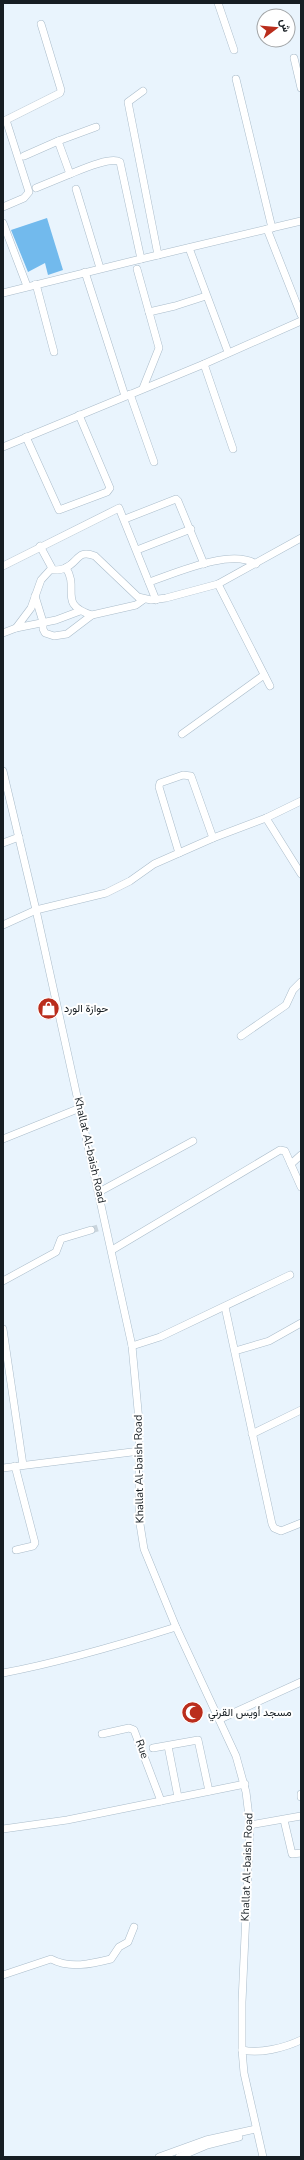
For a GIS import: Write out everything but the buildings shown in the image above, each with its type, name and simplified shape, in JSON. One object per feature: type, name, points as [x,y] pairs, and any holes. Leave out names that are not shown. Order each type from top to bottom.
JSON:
[{"type":"street","points":[[218,3],[234,50]]},
{"type":"street","points":[[3,207],[24,198],[29,192],[6,120],[60,93],[61,90],[41,24]]},
{"type":"street","points":[[294,58],[301,88]]},
{"type":"street","points":[[3,448],[143,388],[204,364],[228,352],[301,321],[270,229],[236,78]]},
{"type":"street","points":[[143,91],[128,102],[158,255]]},
{"type":"street","points":[[24,156],[58,141],[96,127]]},
{"type":"street","points":[[58,141],[70,174]]},
{"type":"street","points":[[36,188],[100,163],[115,160],[120,162],[141,259]]},
{"type":"street","points":[[76,189],[100,268]]},
{"type":"street","points":[[3,223],[27,286]]},
{"type":"street","points":[[3,293],[100,268],[270,229],[300,224]]},
{"type":"street","points":[[189,248],[228,352]]},
{"type":"street","points":[[137,269],[159,348],[143,388]]},
{"type":"street","points":[[85,272],[128,395],[154,462]]},
{"type":"street","points":[[36,284],[54,352]]},
{"type":"street","points":[[148,312],[175,306],[206,296]]},
{"type":"street","points":[[204,364],[233,449]]},
{"type":"street","points":[[26,437],[60,510],[107,492],[110,488],[79,415]]},
{"type":"street","points":[[125,519],[176,499],[191,529],[204,564]]},
{"type":"street","points":[[3,566],[116,508],[120,509],[125,519],[156,600]]},
{"type":"street","points":[[137,550],[191,529]]},
{"type":"street","points":[[16,628],[30,608],[41,580],[50,569],[66,568],[82,554],[95,556],[131,592],[143,600],[156,600],[218,584],[301,538]]},
{"type":"street","points":[[40,546],[50,569]]},
{"type":"street","points":[[149,582],[231,557],[248,559],[256,564]]},
{"type":"street","points":[[66,568],[72,602],[80,611],[92,615]]},
{"type":"street","points":[[218,584],[270,686]]},
{"type":"street","points":[[35,596],[43,622],[43,630],[45,633],[54,636],[67,634],[92,615],[136,605],[143,600]]},
{"type":"street","points":[[3,633],[16,628],[56,620],[80,611]]},
{"type":"street","points":[[182,734],[264,675]]},
{"type":"street","name":"Khallat Al-baish Road","points":[[3,771],[36,910],[99,1192],[104,1226],[112,1250],[132,1346],[137,1383],[140,1451],[138,1503],[144,1549],[176,1627],[236,1756],[245,1784],[250,1825],[242,2050],[244,2073],[263,2157]]},
{"type":"street","points":[[179,853],[159,787],[160,783],[183,775],[192,776],[213,838]]},
{"type":"street","points":[[3,926],[36,910],[106,893],[124,884],[154,864],[213,838],[266,818],[301,801]]},
{"type":"street","points":[[266,818],[301,874]]},
{"type":"street","points":[[3,843],[19,837]]},
{"type":"street","points":[[241,1036],[286,1005],[294,990],[301,982]]},
{"type":"street","points":[[3,1139],[80,1108]]},
{"type":"street","points":[[99,1192],[193,1141]]},
{"type":"street","points":[[112,1250],[280,1150],[285,1151],[301,1187]]},
{"type":"street","points":[[291,1164],[301,1155]]},
{"type":"street","points":[[3,1281],[56,1252],[60,1241],[63,1238],[91,1230]]},
{"type":"street","points":[[132,1346],[160,1337],[290,1275]]},
{"type":"street","points":[[225,1307],[272,1524],[274,1528],[281,1531],[301,1523]]},
{"type":"street","points":[[235,1352],[269,1341],[301,1323]]},
{"type":"street","points":[[3,1329],[19,1465],[35,1543],[33,1546],[16,1550]]},
{"type":"street","points":[[252,1434],[301,1410]]},
{"type":"street","points":[[3,1468],[140,1451]]},
{"type":"street","points":[[3,1673],[82,1655],[176,1627]]},
{"type":"street","points":[[220,1719],[301,1682]]},
{"type":"street","name":"Rue","points":[[102,1734],[129,1728],[134,1730],[161,1801]]},
{"type":"street","name":"Rue","points":[[153,1748],[198,1740],[209,1791]]},
{"type":"street","points":[[168,1746],[178,1797]]},
{"type":"street","points":[[3,1829],[67,1820],[245,1784]]},
{"type":"street","points":[[250,1825],[301,1816]]},
{"type":"street","points":[[284,1820],[292,1854],[301,1853]]},
{"type":"street","points":[[3,1975],[51,1959],[60,1964],[74,1965],[111,1959],[119,1947],[128,1942],[134,1928]]},
{"type":"street","points":[[242,2050],[251,2052],[263,2051],[301,2040]]},
{"type":"street","points":[[159,2157],[206,2140],[256,2131]]},
{"type":"street","points":[[179,2157],[207,2145],[256,2131]]},
{"type":"shaded area","points":[[47,218],[63,270],[48,275],[45,263],[28,272],[11,230]]},
{"type":"tunnel","points":[[91,1230],[101,1227]]},
{"type":"place","name":"حوازة الورد","points":[[49,1008]]},
{"type":"place","name":"مسجد أويس القرني","points":[[193,1712]]}]
